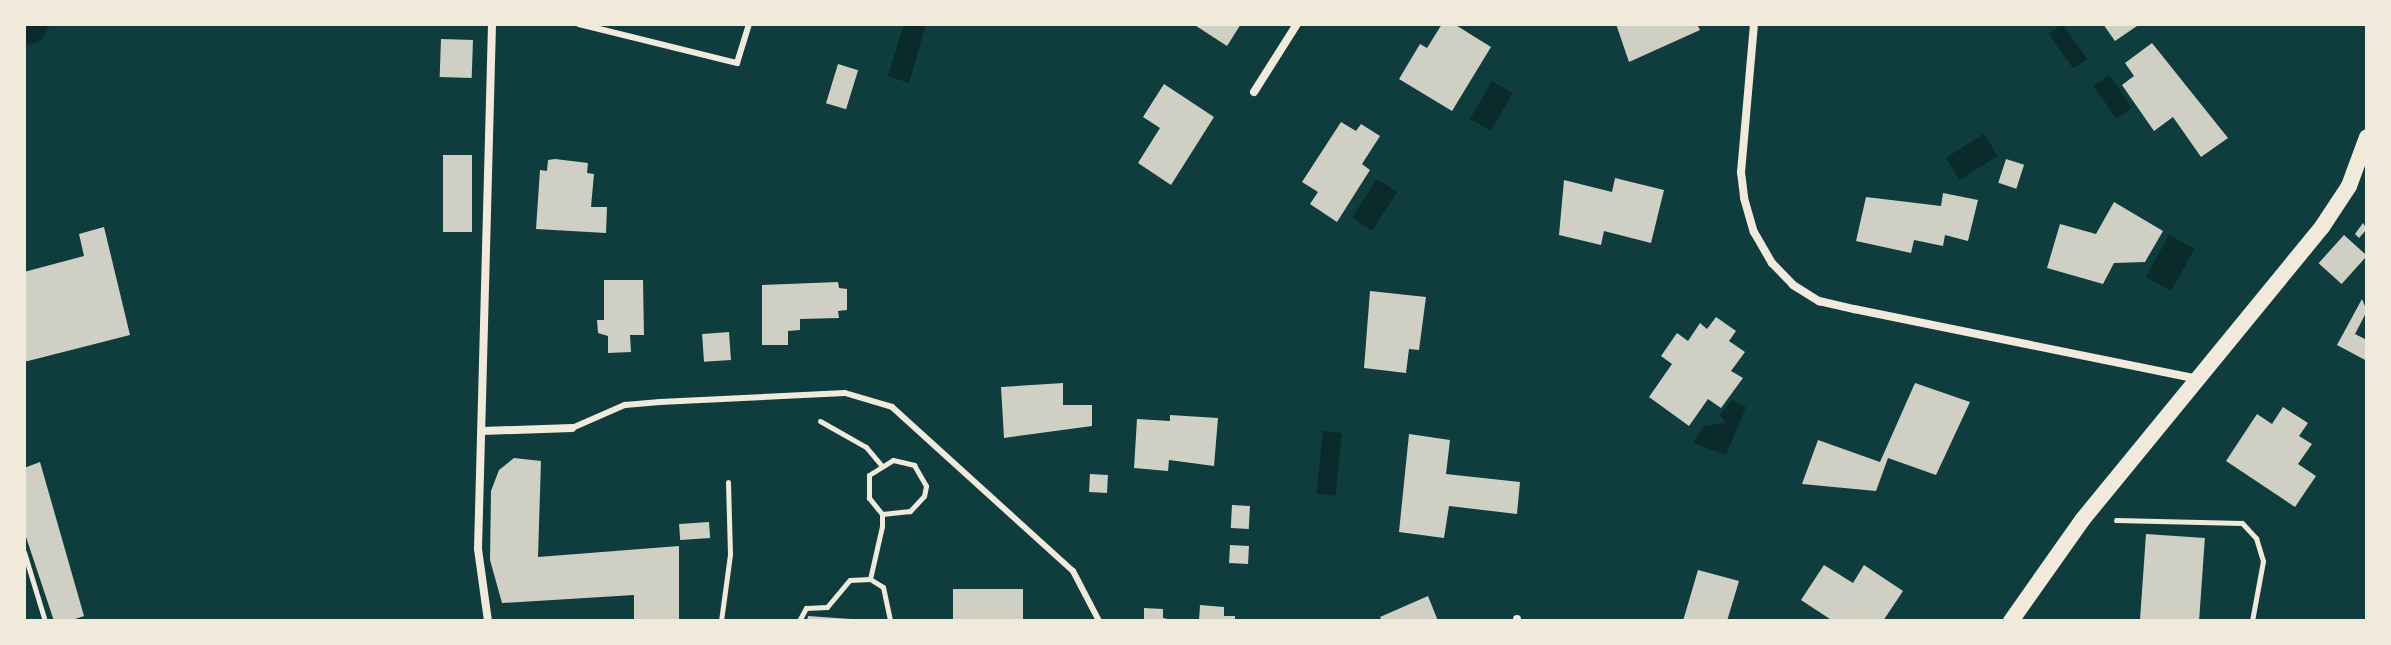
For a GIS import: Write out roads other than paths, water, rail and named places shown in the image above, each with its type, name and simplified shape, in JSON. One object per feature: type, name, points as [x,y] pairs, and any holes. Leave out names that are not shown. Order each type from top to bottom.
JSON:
[{"type":"main road","points":[[2011,621],[2083,519],[2322,227],[2349,186],[2367,137]]},
{"type":"street","points":[[488,621],[478,549],[492,24]]},
{"type":"street","points":[[1254,92],[1297,24]]},
{"type":"street","points":[[1754,24],[1742,185],[1754,232],[1772,263],[1793,285],[1819,301],[2197,379]]},
{"type":"street","points":[[482,431],[572,428]]},
{"type":"lane","points":[[579,24],[737,63],[749,24]]},
{"type":"lane","points":[[572,428],[625,405],[660,402],[845,393],[892,407],[1073,571],[1099,621]]},
{"type":"water","points":[[24,24],[51,24],[40,41],[24,46]]},
{"type":"water","points":[[904,24],[926,24],[909,83],[888,76]]},
{"type":"water","points":[[2062,24],[2087,59],[2074,69],[2048,34]]},
{"type":"water","points":[[2109,75],[2132,108],[2116,119],[2093,86]]},
{"type":"water","points":[[1492,81],[1513,93],[1491,131],[1470,119]]},
{"type":"water","points":[[1984,134],[1998,156],[1960,180],[1946,158]]},
{"type":"water","points":[[1377,179],[1397,192],[1372,231],[1352,218]]},
{"type":"water","points":[[2169,235],[2194,249],[2171,291],[2146,277]]},
{"type":"water","points":[[1732,400],[1746,407],[1726,455],[1693,443],[1704,426],[1725,423],[1720,415]]},
{"type":"water","points":[[1323,431],[1342,433],[1335,496],[1316,494]]}]
